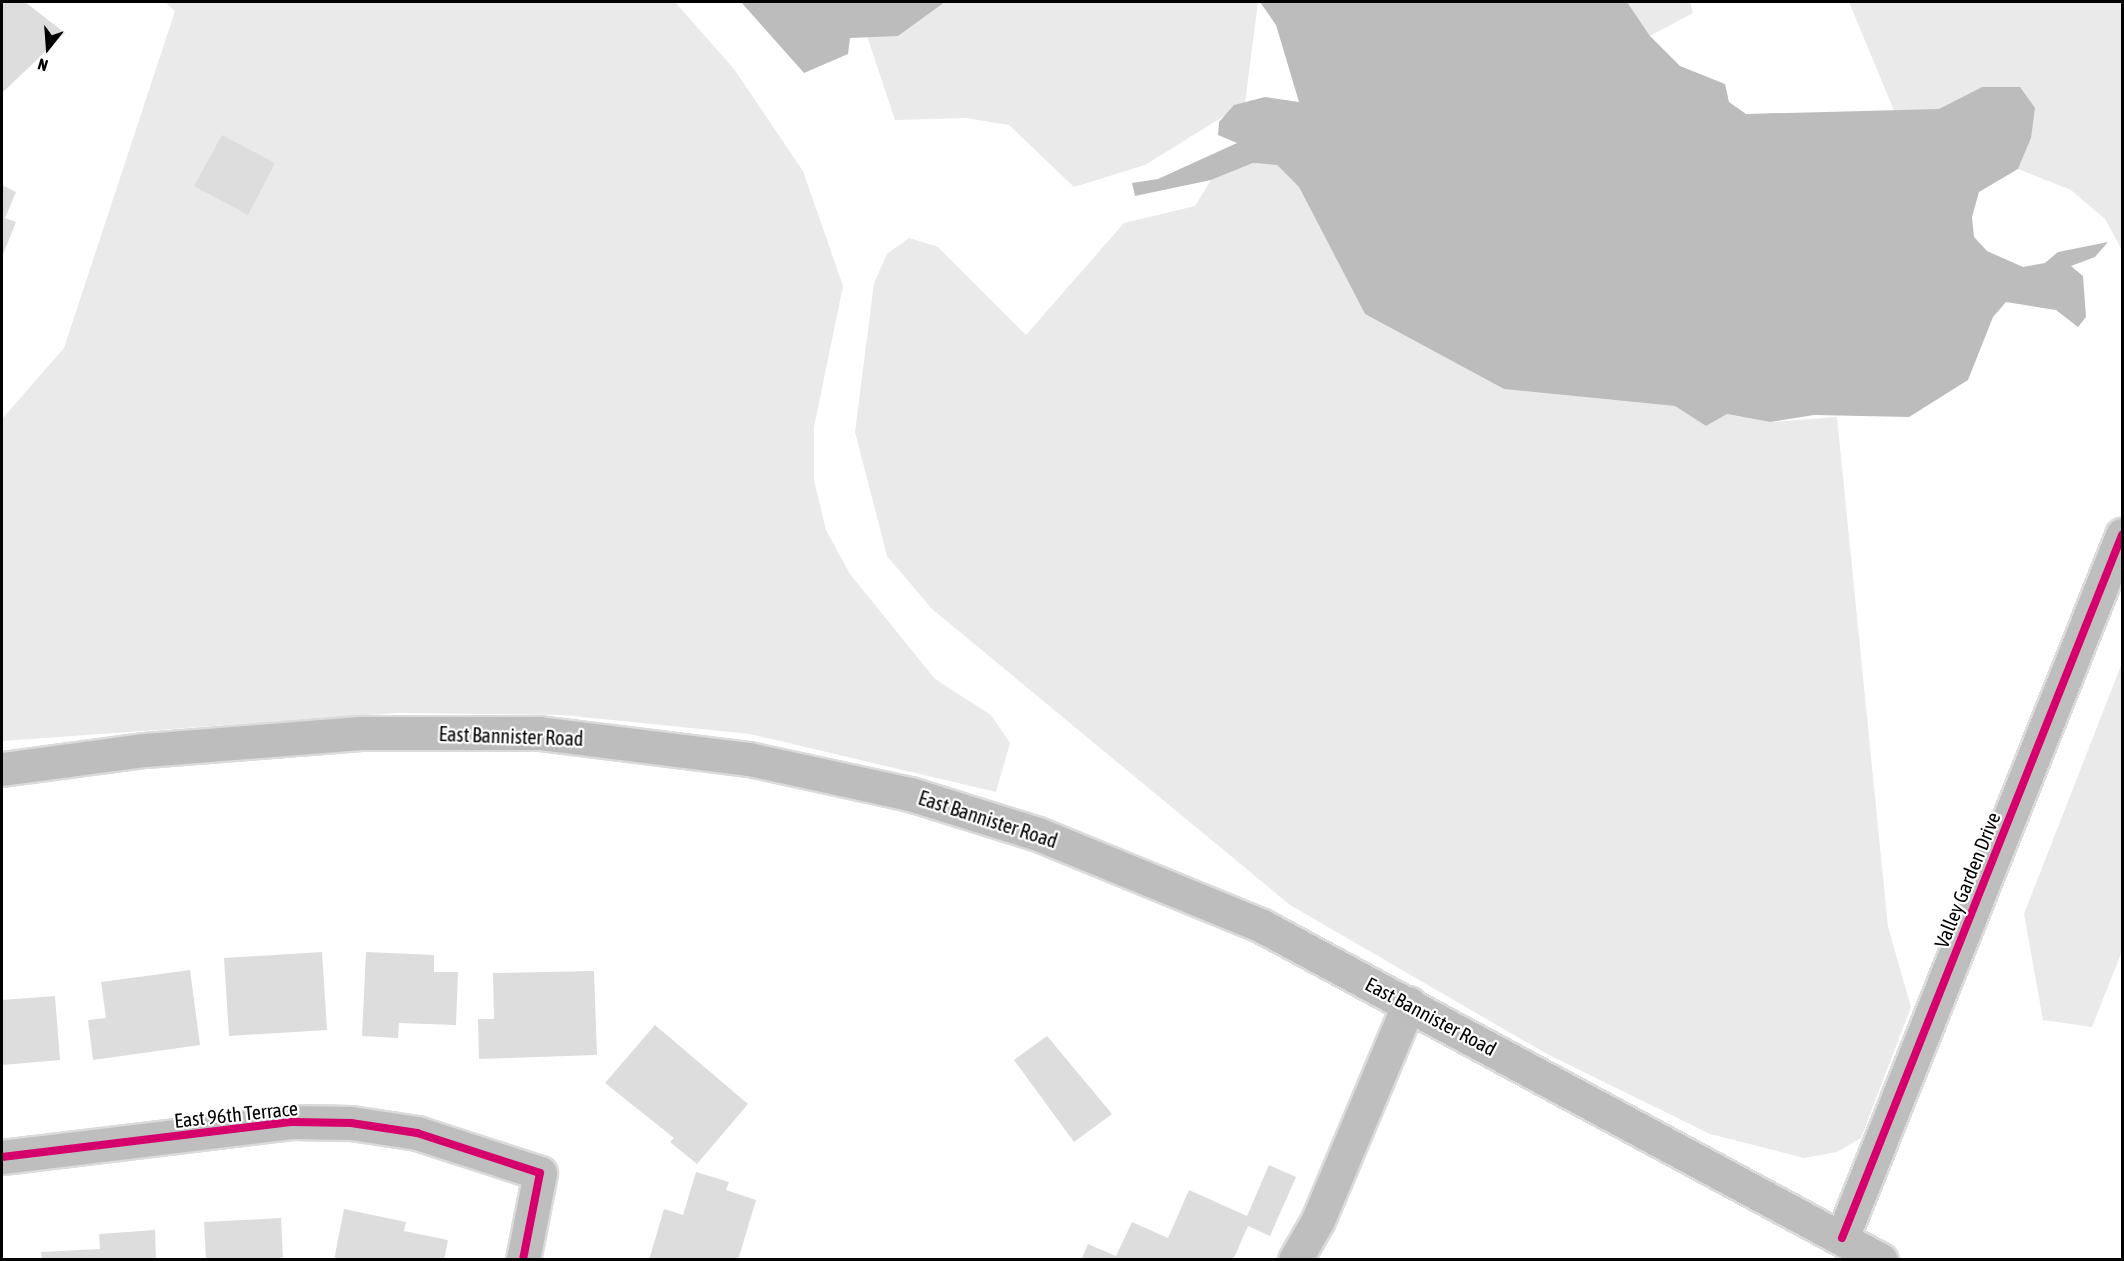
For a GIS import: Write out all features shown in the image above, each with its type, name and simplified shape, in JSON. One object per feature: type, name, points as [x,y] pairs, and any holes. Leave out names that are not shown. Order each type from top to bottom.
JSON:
[{"type":"main road","name":"East Bannister Road","points":[[2,769],[145,750],[360,733],[539,733],[749,759],[910,794],[1038,834],[1251,921],[1409,1003],[1881,1260]]},
{"type":"street","name":"Valley Garden Drive","points":[[1842,1238],[2122,535]]},
{"type":"street","points":[[1295,1260],[1318,1220],[1409,1003]]},
{"type":"street","name":"East 96th Terrace","points":[[2,1157],[293,1122],[351,1123],[417,1133],[540,1173],[523,1260]]},
{"type":"shaded area","points":[[165,2],[675,2],[734,69],[803,171],[843,286],[814,427],[814,480],[826,530],[850,574],[935,679],[991,715],[1010,743],[996,792],[750,734],[563,715],[398,713],[2,741],[2,419],[64,348],[175,11]]},
{"type":"shaded area","points":[[741,2],[945,2],[898,36],[850,38],[848,54],[804,73]]},
{"type":"shaded area","points":[[945,2],[1258,2],[1245,103],[1145,165],[1074,187],[1009,125],[966,118],[895,120],[867,36],[898,36]]},
{"type":"shaded area","points":[[1260,2],[1627,2],[1650,36],[1680,66],[1725,84],[1729,102],[1746,114],[1939,109],[1982,87],[2020,87],[2035,108],[2031,138],[2018,169],[1979,192],[1972,217],[1974,237],[1987,251],[2023,267],[2045,263],[2058,252],[2108,242],[2095,257],[2071,266],[2083,276],[2086,317],[2078,327],[2056,310],[2006,302],[1993,317],[1968,380],[1909,417],[1814,415],[1770,422],[1727,414],[1706,426],[1675,406],[1504,389],[1365,314],[1299,187],[1277,165],[1253,163],[1211,180],[1135,196],[1132,183],[1158,179],[1237,143],[1218,135],[1219,122],[1234,105],[1265,97],[1299,102],[1276,25]]},
{"type":"shaded area","points":[[1627,2],[1690,2],[1693,13],[1650,36]]},
{"type":"shaded area","points":[[1849,2],[2122,2],[2122,250],[2105,219],[2071,190],[2018,169],[2031,138],[1982,87],[1939,109],[1895,113]]},
{"type":"shaded area","points":[[1253,163],[1277,165],[1299,187],[1365,314],[1504,389],[1675,406],[1706,426],[1726,414],[1770,422],[1837,417],[1888,927],[1911,1007],[1861,1138],[1837,1152],[1804,1158],[1710,1134],[1545,1053],[1290,905],[932,609],[887,556],[855,432],[874,283],[887,254],[909,238],[938,247],[1026,335],[1124,223],[1195,206],[1211,180]]},
{"type":"shaded area","points":[[2122,663],[2122,951],[2092,1027],[2043,1020],[2024,914]]},
{"type":"building","points":[[2,2],[25,2],[65,33],[2,93]]},
{"type":"building","points":[[222,135],[275,163],[248,215],[194,186]]},
{"type":"building","points":[[2,185],[16,192],[5,218],[16,222],[2,257]]},
{"type":"building","points":[[322,952],[327,1030],[229,1036],[224,958]]},
{"type":"building","points":[[366,952],[434,955],[434,972],[458,972],[456,1025],[399,1023],[398,1038],[362,1036]]},
{"type":"building","points":[[190,970],[200,1045],[93,1060],[88,1020],[106,1018],[101,982]]},
{"type":"building","points":[[594,971],[597,1055],[479,1059],[478,1019],[494,1019],[493,973]]},
{"type":"building","points":[[55,996],[60,1060],[2,1065],[2,1000]]},
{"type":"building","points":[[655,1025],[748,1104],[697,1164],[670,1142],[674,1138],[605,1083]]},
{"type":"building","points":[[1047,1036],[1112,1114],[1074,1142],[1014,1060]]},
{"type":"building","points":[[1269,1165],[1296,1177],[1270,1236],[1248,1226],[1233,1260],[1081,1260],[1088,1244],[1116,1256],[1132,1222],[1168,1238],[1189,1190],[1247,1216]]},
{"type":"building","points":[[696,1172],[729,1182],[726,1190],[756,1200],[738,1260],[649,1260],[664,1209],[683,1215]]},
{"type":"building","points":[[344,1209],[406,1222],[404,1231],[448,1240],[444,1260],[334,1260]]},
{"type":"building","points":[[281,1218],[283,1260],[206,1260],[204,1222]]},
{"type":"building","points":[[155,1230],[156,1260],[42,1260],[41,1252],[100,1249],[99,1234]]},
{"type":"cycle path","points":[[1842,1238],[2122,535]]},
{"type":"cycle path","points":[[2,1157],[293,1122],[351,1123],[417,1133],[540,1173],[523,1260]]}]
